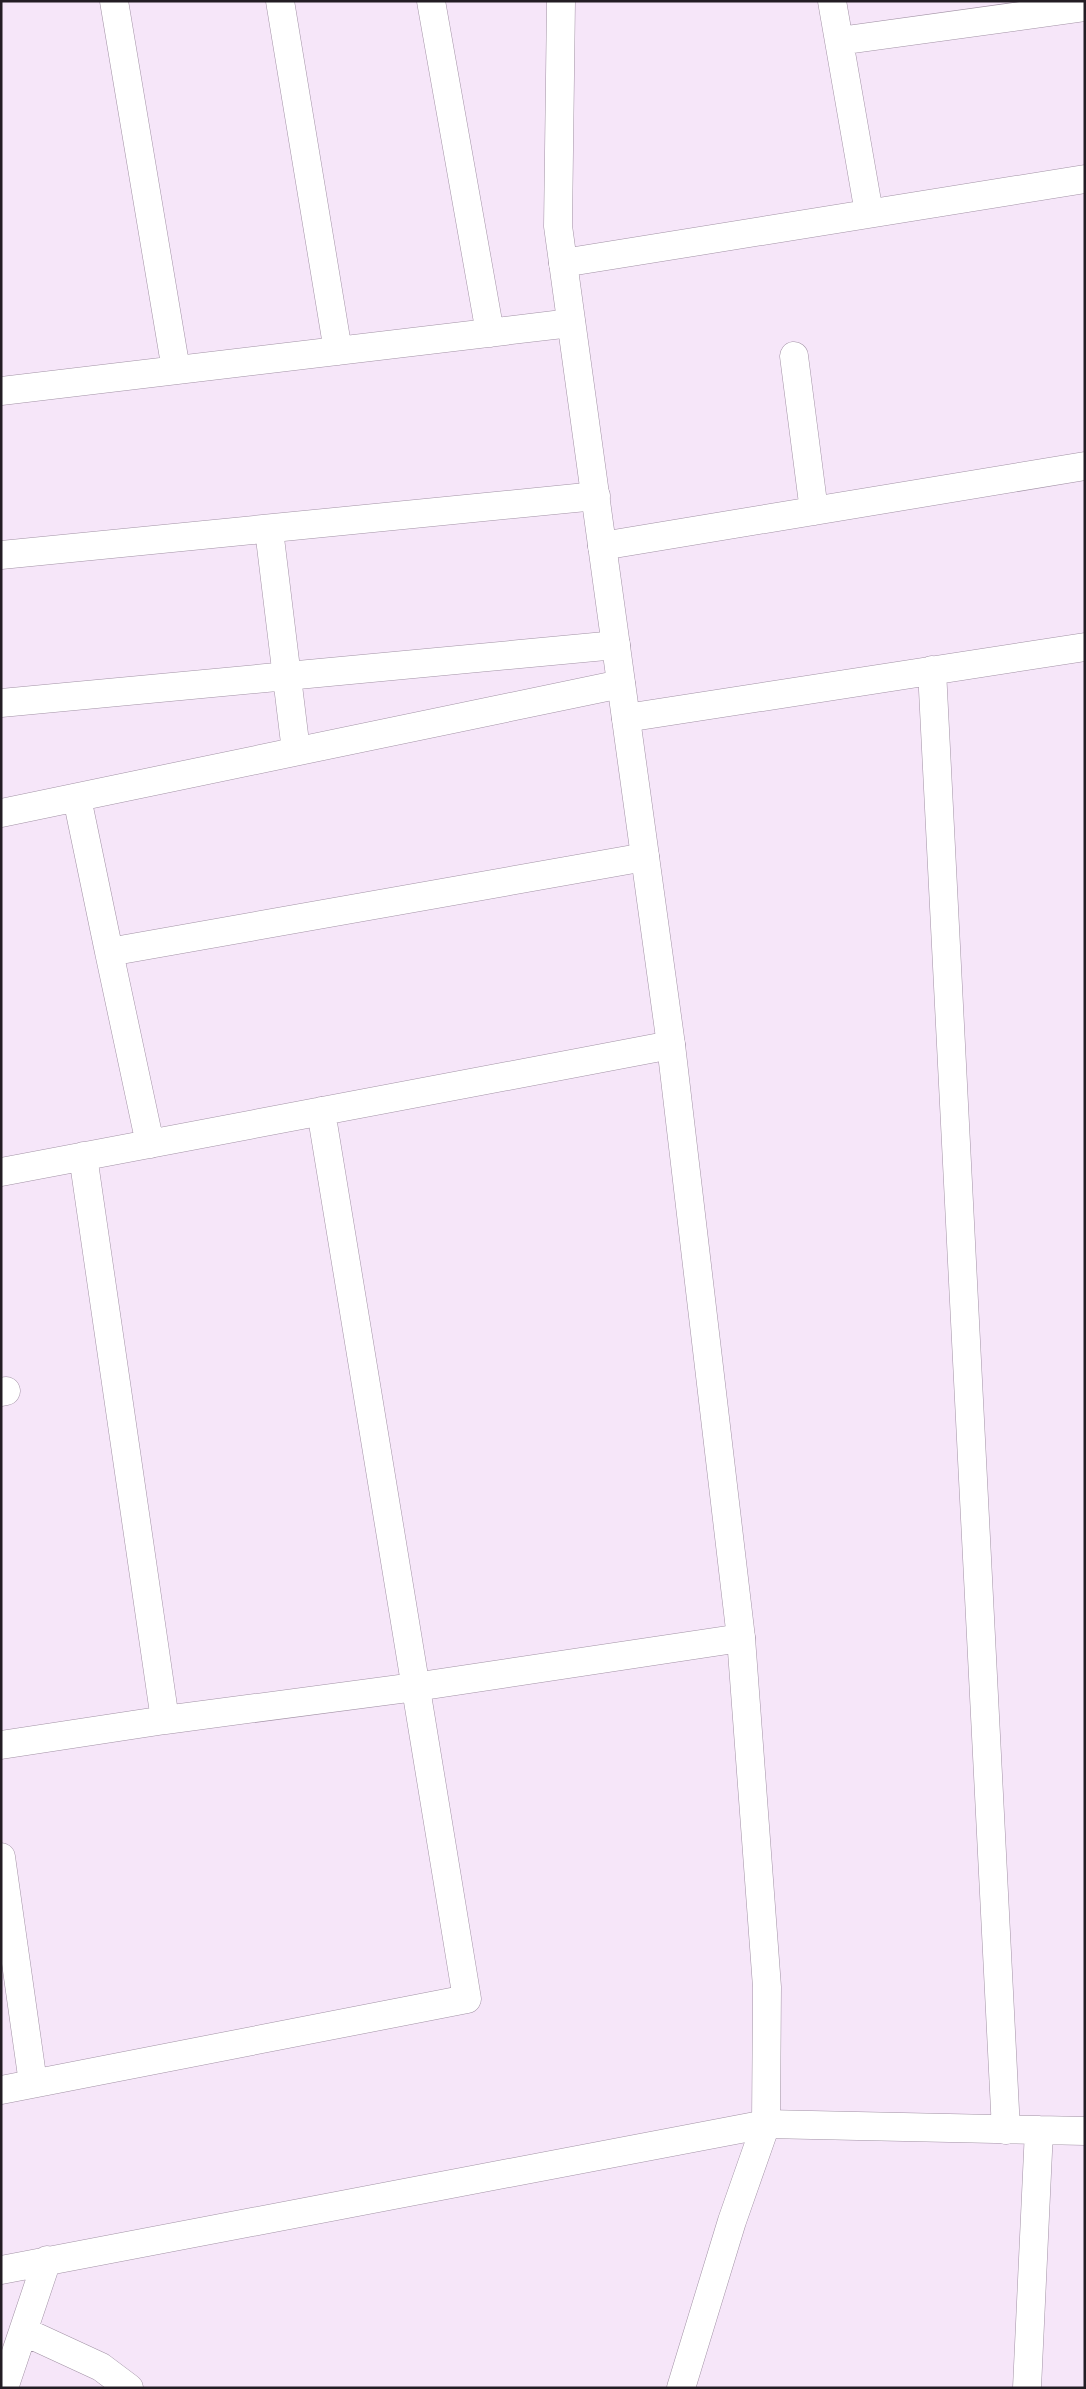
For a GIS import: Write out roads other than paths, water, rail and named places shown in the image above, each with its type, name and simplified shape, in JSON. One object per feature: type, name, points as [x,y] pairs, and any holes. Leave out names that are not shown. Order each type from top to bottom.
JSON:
[{"type":"street","points":[[114,1],[176,370]]},
{"type":"street","points":[[280,1],[338,351]]},
{"type":"street","points":[[431,1],[490,333]]},
{"type":"street","points":[[561,1],[558,226],[671,1045],[741,1638],[767,1987],[766,2124],[732,2221],[681,2388]]},
{"type":"street","points":[[832,1],[869,214]]},
{"type":"street","points":[[839,41],[1085,6]]},
{"type":"street","points":[[563,264],[1085,179]]},
{"type":"street","points":[[1,390],[572,323]]},
{"type":"street","points":[[794,356],[814,510]]},
{"type":"street","points":[[602,546],[1085,466]]},
{"type":"street","points":[[1,555],[269,530],[596,496]]},
{"type":"street","points":[[269,530],[296,751]]},
{"type":"street","points":[[1,703],[616,645]]},
{"type":"street","points":[[626,718],[1085,647]]},
{"type":"street","points":[[932,670],[1006,2130]]},
{"type":"street","points":[[1,813],[621,684]]},
{"type":"street","points":[[77,798],[150,1144]]},
{"type":"street","points":[[109,952],[645,857]]},
{"type":"street","points":[[1,1172],[671,1045]]},
{"type":"street","points":[[1,2090],[467,1999],[321,1111]]},
{"type":"street","points":[[83,1156],[165,1720]]},
{"type":"street","points":[[1,1745],[165,1720],[415,1687],[741,1638]]},
{"type":"street","points":[[1,1857],[33,2083]]},
{"type":"street","points":[[1,2270],[766,2124],[1085,2131]]},
{"type":"street","points":[[1027,2388],[1039,2130]]},
{"type":"street","points":[[4,2388],[47,2260]]},
{"type":"street","points":[[23,2331],[101,2367],[129,2388]]}]
